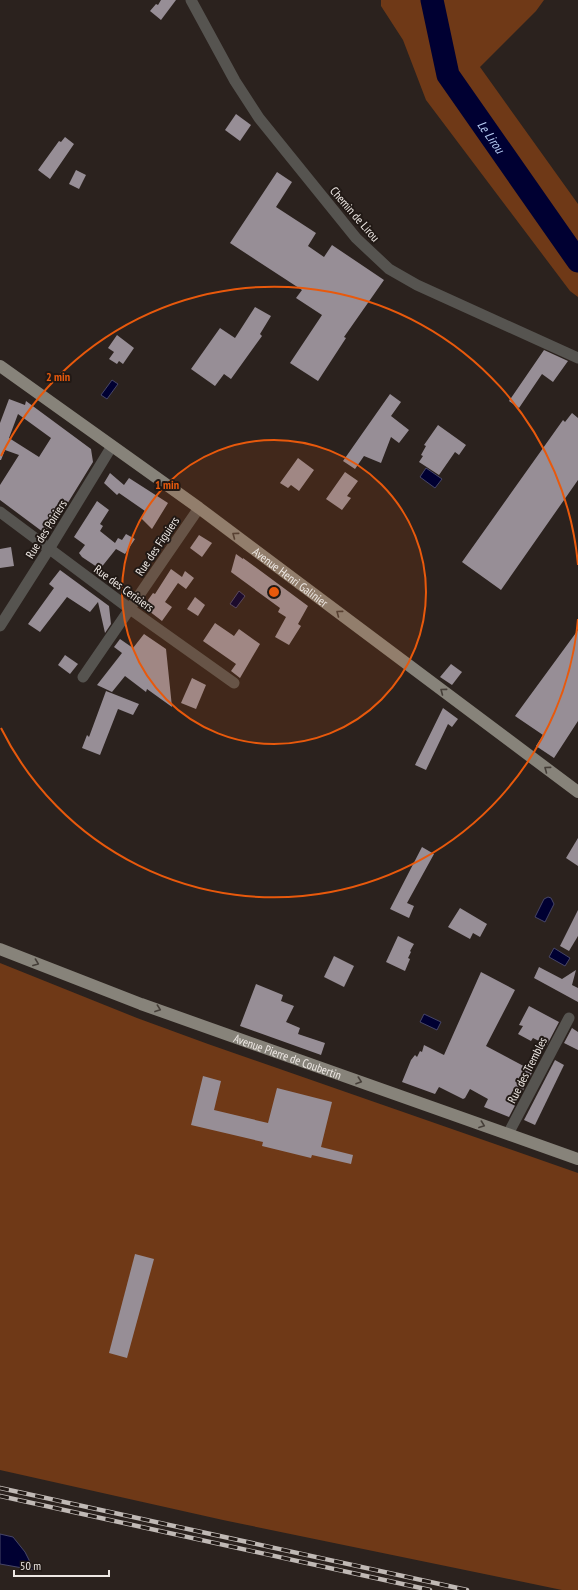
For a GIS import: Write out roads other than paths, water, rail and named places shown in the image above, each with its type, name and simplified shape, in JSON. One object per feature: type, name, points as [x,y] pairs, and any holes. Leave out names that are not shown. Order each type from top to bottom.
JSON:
[{"type":"main road","name":"Avenue Henri Galinier","points":[[0,366],[198,508],[578,792]]},
{"type":"main road","name":"Avenue Pierre de Coubertin","points":[[0,948],[141,1004],[578,1158]]},
{"type":"street","name":"Chemin de Lirou","points":[[191,0],[235,81],[259,118],[356,238],[389,269],[417,285],[578,358]]},
{"type":"street","name":"Rue des Poiriers","points":[[0,626],[112,446]]},
{"type":"street","name":"Rue des Figuiers","points":[[83,677],[198,508]]},
{"type":"street","name":"Rue des Cerisiers","points":[[0,512],[130,609],[234,683]]},
{"type":"street","name":"Rue des Trembles","points":[[508,1134],[569,1018]]},
{"type":"waterway","name":"Le Lirou","points":[[432,0],[448,75],[578,261]]},
{"type":"railway","points":[[0,1488],[467,1590]]},
{"type":"railway","points":[[0,1496],[430,1590]]}]
